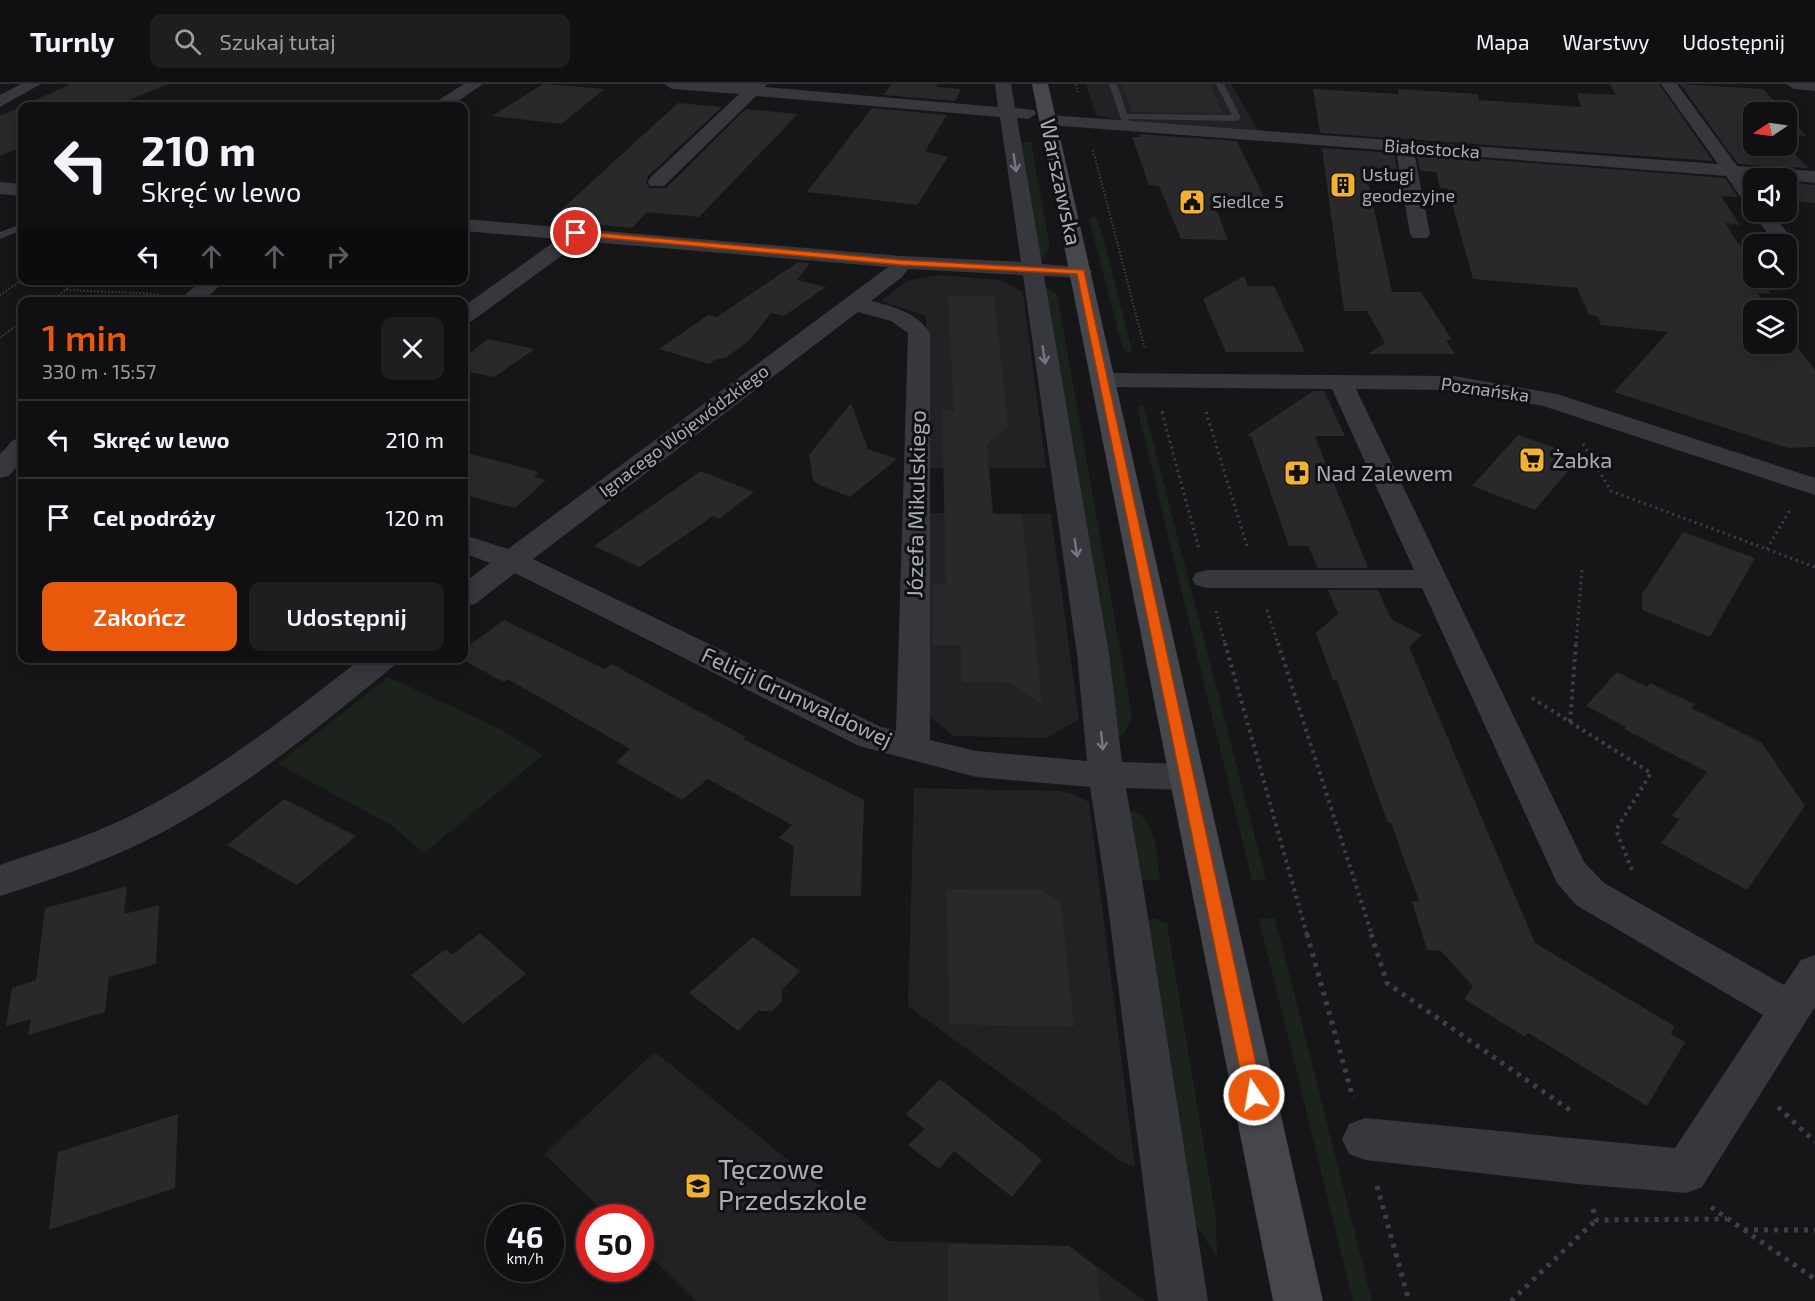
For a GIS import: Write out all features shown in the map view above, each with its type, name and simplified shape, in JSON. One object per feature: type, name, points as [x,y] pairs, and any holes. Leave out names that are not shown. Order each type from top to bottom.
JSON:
[{"type":"main road","name":"Warszawska","points":[[1040,84],[1105,380],[1143,578],[1298,1301]]},
{"type":"street","points":[[0,102],[33,84]]},
{"type":"street","points":[[446,102],[475,84]]},
{"type":"street","name":"Białostocka","points":[[672,84],[1005,98],[1048,118],[1085,123],[1126,121],[1404,147],[1815,177]]},
{"type":"street","points":[[1669,84],[1743,188]]},
{"type":"street","points":[[1794,84],[1815,86]]},
{"type":"street","points":[[657,182],[755,87]]},
{"type":"street","points":[[1005,98],[1093,654],[1106,775],[1126,898],[1183,1301]]},
{"type":"street","points":[[1404,147],[1420,234]]},
{"type":"street","points":[[0,188],[18,190]]},
{"type":"street","points":[[468,225],[901,262],[1081,272]]},
{"type":"street","points":[[468,313],[561,248],[576,233]]},
{"type":"street","name":"Ignacego Wojewódzkiego","points":[[468,594],[896,273],[901,262]]},
{"type":"street","points":[[195,297],[209,285]]},
{"type":"street","name":"Józefa Mikulskiego","points":[[854,304],[906,319],[919,333],[913,749]]},
{"type":"street","name":"Poznańska","points":[[1105,380],[1454,383],[1548,399],[1815,487]]},
{"type":"street","points":[[1340,381],[1570,872],[1590,894],[1791,1010]]},
{"type":"street","points":[[0,470],[18,450]]},
{"type":"street","name":"Felicji Grunwaldowej","points":[[468,545],[512,560],[871,737],[976,764],[1106,775],[1187,777]]},
{"type":"street","points":[[1207,579],[1432,579]]},
{"type":"street","points":[[0,881],[134,831],[162,816],[281,739],[378,663]]},
{"type":"street","points":[[1365,1139],[1686,1171],[1815,972]]},
{"type":"lane","points":[[1113,84],[1126,121],[1237,118],[1220,84]]},
{"type":"lane","points":[[0,236],[18,229]]},
{"type":"path","points":[[1076,84],[1207,579],[1409,1301]]},
{"type":"path","points":[[0,295],[18,283]]},
{"type":"path","points":[[57,297],[72,285]]},
{"type":"path","points":[[66,290],[165,297]]},
{"type":"path","points":[[0,338],[18,324]]},
{"type":"path","points":[[1205,411],[1387,983],[1578,1116]]},
{"type":"path","points":[[1579,437],[1611,491],[1815,567]]},
{"type":"path","points":[[1767,549],[1794,503]]},
{"type":"path","points":[[1570,722],[1582,569]]},
{"type":"path","points":[[1530,697],[1651,773],[1616,830],[1630,869],[1640,875]]},
{"type":"path","points":[[1654,1168],[1815,1279]]},
{"type":"path","points":[[1511,1301],[1596,1220]]},
{"type":"path","points":[[1744,1230],[1815,1230]]},
{"type":"shaded area","points":[[1086,84],[1231,84],[1258,130],[1131,122],[1096,115]]},
{"type":"shaded area","points":[[1021,142],[1031,142],[1049,242],[1049,249],[1043,258],[1039,258]]},
{"type":"shaded area","points":[[1097,218],[1103,237],[1132,350],[1129,353],[1123,349],[1089,219]]},
{"type":"shaded area","points":[[939,275],[1000,280],[1023,292],[1046,468],[927,468],[926,316],[881,301],[907,281]]},
{"type":"shaded area","points":[[1043,285],[1057,294],[1132,716],[1124,734],[1119,736]]},
{"type":"shaded area","points":[[1141,405],[1144,407],[1266,880],[1252,880],[1137,408]]},
{"type":"shaded area","points":[[927,513],[1051,514],[1079,719],[1047,738],[954,736],[928,716]]},
{"type":"shaded area","points":[[388,677],[498,728],[543,755],[424,853],[391,825],[278,764]]},
{"type":"shaded area","points":[[914,788],[1059,791],[1071,793],[1089,802],[1135,1167],[1122,1162],[908,1006]]},
{"type":"shaded area","points":[[1134,811],[1147,823],[1154,839],[1160,877],[1157,880],[1138,880],[1122,814]]},
{"type":"shaded area","points":[[1155,918],[1167,924],[1216,1217],[1217,1257],[1187,1211],[1140,922]]},
{"type":"shaded area","points":[[1275,918],[1372,1301],[1353,1301],[1259,919]]},
{"type":"shaded area","name":"Tęczowe Przedszkole","points":[[655,1052],[888,1241],[1069,1246],[1145,1301],[696,1301],[654,1260],[654,1204],[596,1204],[544,1154]]},
{"type":"building","points":[[71,84],[168,84],[125,102],[31,102]]},
{"type":"building","points":[[543,84],[605,89],[561,124],[492,116]]},
{"type":"building","points":[[892,84],[938,84],[936,87],[961,89],[955,101],[883,95]]},
{"type":"building","points":[[1122,84],[1210,84],[1223,113],[1132,112]]},
{"type":"building","points":[[1610,84],[1659,84],[1713,161],[1320,133],[1313,89],[1399,94],[1398,89],[1477,94],[1479,100],[1581,107],[1577,93],[1616,95]]},
{"type":"building","points":[[1680,84],[1763,89],[1775,102],[1743,102],[1743,156],[1797,156],[1808,168],[1738,164]]},
{"type":"building","points":[[678,103],[722,107],[648,176],[646,183],[650,188],[666,188],[746,109],[798,114],[699,217],[647,212],[632,228],[550,220]]},
{"type":"building","points":[[18,108],[18,148],[0,156],[0,116]]},
{"type":"building","points":[[872,108],[947,115],[925,151],[948,157],[917,205],[807,192]]},
{"type":"building","points":[[1797,127],[1806,136],[1797,136]]},
{"type":"building","points":[[1139,134],[1237,141],[1265,199],[1211,195],[1228,240],[1181,239],[1159,186],[1149,185],[1132,137],[1141,137]]},
{"type":"building","points":[[1322,148],[1394,153],[1397,169],[1365,167],[1392,292],[1421,292],[1452,340],[1446,340],[1455,354],[1368,354],[1385,343],[1367,311],[1344,311]]},
{"type":"building","points":[[1417,154],[1725,178],[1738,197],[1721,196],[1740,225],[1725,223],[1743,250],[1743,288],[1767,288],[1771,294],[1757,293],[1763,300],[1743,300],[1743,354],[1797,354],[1797,346],[1815,370],[1815,447],[1788,448],[1614,392],[1668,332],[1601,325],[1597,316],[1589,315],[1577,288],[1473,279],[1448,189],[1440,188],[1436,172],[1420,171]]},
{"type":"building","points":[[1797,183],[1815,185],[1815,203],[1797,202]]},
{"type":"building","points":[[798,262],[810,263],[797,280],[826,287],[784,316],[771,313],[749,341],[725,358],[716,359],[709,364],[659,349],[708,315],[717,317]]},
{"type":"building","points":[[1244,276],[1248,286],[1274,286],[1305,352],[1226,352],[1203,299]]},
{"type":"building","points":[[948,296],[994,296],[1008,426],[987,445],[993,514],[1022,515],[1042,705],[1011,683],[962,682],[961,645],[932,645],[933,583],[946,584],[942,408],[954,412]]},
{"type":"building","points":[[488,339],[535,349],[494,377],[468,372],[468,355]]},
{"type":"building","name":"Nad Zalewem","points":[[1313,391],[1324,391],[1345,436],[1315,436],[1368,568],[1318,568],[1308,546],[1289,546],[1251,436],[1246,436]]},
{"type":"building","points":[[851,403],[868,449],[897,459],[850,497],[813,480],[809,455]]},
{"type":"building","points":[[1518,435],[1556,448],[1572,466],[1535,510],[1472,486]]},
{"type":"building","points":[[468,453],[539,472],[534,477],[546,480],[515,508],[468,496]]},
{"type":"building","points":[[701,471],[754,492],[719,519],[713,516],[639,567],[594,546]]},
{"type":"building","points":[[1683,532],[1755,558],[1710,637],[1642,610],[1642,594]]},
{"type":"building","points":[[1328,590],[1378,590],[1391,619],[1422,635],[1409,647],[1535,943],[1674,1026],[1671,1034],[1685,1042],[1647,1106],[1528,1033],[1525,1037],[1464,999],[1473,986],[1441,951],[1427,950],[1412,901],[1419,901],[1391,823],[1388,823],[1337,680],[1333,680],[1316,633],[1338,614]]},
{"type":"building","points":[[504,620],[605,669],[612,664],[746,737],[743,739],[864,800],[861,896],[790,896],[794,846],[779,838],[792,825],[708,779],[682,800],[616,762],[630,749],[508,679],[504,682],[468,663],[468,646]]},
{"type":"building","points":[[1617,672],[1647,687],[1650,683],[1694,704],[1691,708],[1761,742],[1805,806],[1747,890],[1661,843],[1680,819],[1672,816],[1707,772],[1624,729],[1626,727],[1586,706]]},
{"type":"building","points":[[284,799],[356,836],[297,885],[227,845]]},
{"type":"building","points":[[127,886],[124,914],[159,905],[156,964],[109,977],[105,1012],[28,1035],[31,1019],[6,1026],[12,988],[36,980],[45,908]]},
{"type":"building","points":[[946,889],[1043,890],[1061,903],[1074,1027],[950,1024]]},
{"type":"building","points":[[480,933],[526,974],[463,1024],[411,975],[446,949],[452,955]]},
{"type":"building","points":[[753,937],[800,971],[782,990],[782,1001],[772,1011],[758,1011],[738,1031],[689,993]]},
{"type":"building","points":[[940,1079],[1042,1160],[1012,1197],[954,1151],[939,1169],[908,1145],[925,1129],[906,1114]]},
{"type":"building","points":[[178,1114],[175,1188],[49,1230],[58,1152]]},
{"type":"building","points":[[948,1244],[1069,1246],[1096,1267],[1100,1301],[948,1301]]},
{"type":"place","name":"Usługi geodezyjne","points":[[1343,185]]},
{"type":"place","name":"Siedlce 5","points":[[1192,202]]},
{"type":"place","name":"Żabka","points":[[1532,460]]},
{"type":"place","name":"Nad Zalewem","points":[[1297,473]]},
{"type":"place","name":"Tęczowe Przedszkole","points":[[698,1186]]},
{"type":"route","points":[[576,233],[901,262],[1081,272],[1105,380],[1143,578],[1254,1095]]}]
